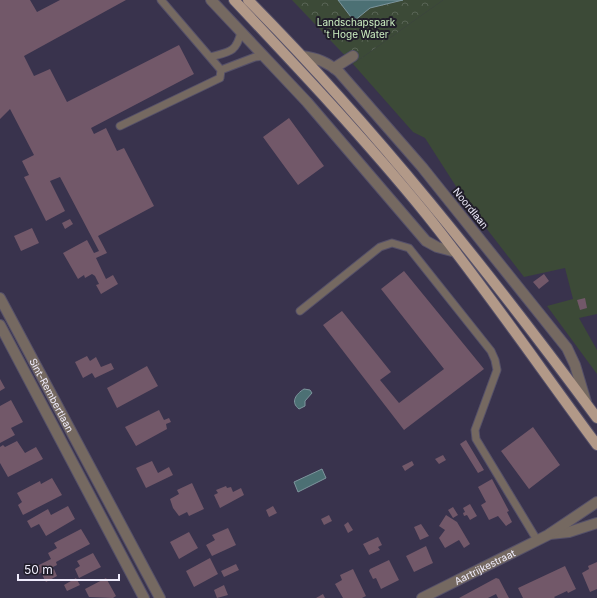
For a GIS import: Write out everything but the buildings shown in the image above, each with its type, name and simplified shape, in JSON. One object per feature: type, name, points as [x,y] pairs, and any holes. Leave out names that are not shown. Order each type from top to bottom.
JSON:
[{"type":"main road","points":[[234,0],[334,106],[402,185],[456,252],[597,445]]},
{"type":"main road","name":"Noordlaan","points":[[248,0],[302,56],[408,177],[522,318],[597,418]]},
{"type":"street","points":[[211,0],[265,56],[347,147],[426,241],[437,247],[456,252]]},
{"type":"street","name":"Noordlaan","points":[[302,56],[316,58],[334,68],[360,95],[422,167],[562,341],[575,365],[588,405]]},
{"type":"street","points":[[334,68],[353,56]]},
{"type":"street","name":"Sint-Rembertlaan","points":[[0,298],[160,598]]},
{"type":"street","name":"Sint-Rembertlaan","points":[[16,328],[2,330],[144,598]]},
{"type":"street","points":[[76,469],[88,462]]},
{"type":"street","name":"Aartrijkestraat","points":[[422,598],[548,535],[597,502]]},
{"type":"street","name":"Aartrijkestraat","points":[[548,535],[569,532],[597,523]]},
{"type":"street","points":[[124,561],[137,554]]},
{"type":"lane","points":[[120,126],[220,78],[221,70],[161,0]]},
{"type":"lane","points":[[210,56],[229,52],[238,45],[241,32]]},
{"type":"lane","points":[[221,70],[255,57],[265,56]]},
{"type":"lane","points":[[300,311],[380,247],[392,243],[409,248],[491,351],[495,360],[497,370],[475,430],[476,439],[537,540]]},
{"type":"green space","name":"Landschapspark 't Hoge Water","points":[[292,0],[443,0],[353,64]]},
{"type":"green space","points":[[443,0],[597,0],[597,314],[579,318],[597,350],[597,374],[547,306],[573,299],[565,268],[524,277],[466,202],[425,138],[413,132],[353,64]]},
{"type":"shaded area","points":[[338,0],[403,0],[370,8],[354,21]]},
{"type":"shaded area","points":[[304,389],[310,390],[312,393],[305,401],[305,406],[299,409],[295,404],[295,398]]},
{"type":"shaded area","points":[[322,469],[326,478],[298,492],[294,482]]}]
